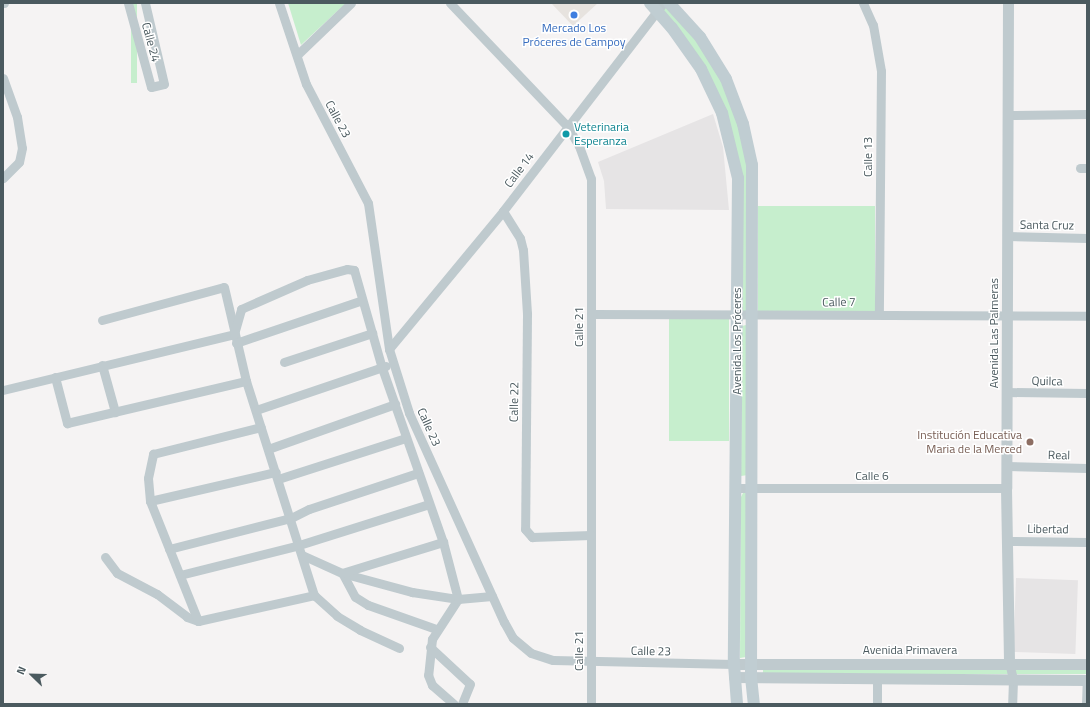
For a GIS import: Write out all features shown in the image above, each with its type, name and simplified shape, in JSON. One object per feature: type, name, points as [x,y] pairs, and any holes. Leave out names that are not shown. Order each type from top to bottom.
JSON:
[{"type":"main road","name":"Avenida Los Próceres","points":[[669,3],[709,50],[726,79],[743,124],[753,179],[751,677],[754,704]]},
{"type":"main road","name":"Avenida Los Próceres","points":[[657,5],[701,69],[722,113],[732,150],[739,200],[734,664],[736,704]]},
{"type":"street","name":"Calle 24","points":[[128,3],[151,87],[164,84],[145,3]]},
{"type":"street","name":"Calle 23","points":[[279,3],[306,84],[368,203],[389,349],[409,413],[492,596],[513,638],[531,653],[553,660],[734,664]]},
{"type":"street","points":[[297,55],[351,3]]},
{"type":"street","name":"Calle 21","points":[[450,3],[567,126],[579,146],[591,179],[591,704]]},
{"type":"street","name":"Calle 13","points":[[863,3],[873,25],[881,71],[879,313]]},
{"type":"street","name":"Avenida Las Palmeras","points":[[1008,3],[1009,115],[1006,488],[1010,662]]},
{"type":"street","name":"Calle 14","points":[[389,349],[503,210],[657,5]]},
{"type":"street","points":[[3,78],[16,117],[22,148],[19,162],[3,178]]},
{"type":"street","points":[[1009,115],[1087,114]]},
{"type":"street","name":"Calle 22","points":[[503,210],[520,238],[523,250],[527,314],[525,529],[532,537],[592,535]]},
{"type":"street","name":"Santa Cruz","points":[[1007,236],[1087,238]]},
{"type":"street","points":[[235,339],[241,309],[300,283],[347,269],[354,270],[382,368],[443,542],[458,599]]},
{"type":"street","points":[[102,320],[224,287],[246,382],[300,545],[314,595],[337,616],[360,630],[399,648]]},
{"type":"street","points":[[3,390],[102,365],[235,339],[362,300]]},
{"type":"street","name":"Calle 7","points":[[591,314],[753,316],[879,313],[1087,316]]},
{"type":"street","points":[[284,362],[372,333]]},
{"type":"street","points":[[256,410],[393,364]]},
{"type":"street","points":[[102,365],[115,412]]},
{"type":"street","points":[[55,377],[66,423],[246,382]]},
{"type":"street","name":"Quilca","points":[[1007,392],[1087,393]]},
{"type":"street","points":[[268,449],[394,404]]},
{"type":"street","points":[[198,622],[150,501],[148,478],[153,454],[261,427]]},
{"type":"street","points":[[150,501],[277,476],[406,438]]},
{"type":"street","name":"Real","points":[[1006,466],[1087,468]]},
{"type":"street","points":[[169,549],[291,518],[309,509],[418,473]]},
{"type":"street","name":"Calle 6","points":[[737,488],[1006,488]]},
{"type":"street","points":[[180,575],[300,545],[429,504]]},
{"type":"street","name":"Libertad","points":[[1008,541],[1087,542]]},
{"type":"street","points":[[342,573],[443,542]]},
{"type":"street","points":[[302,555],[342,573],[412,592],[458,599],[492,596]]},
{"type":"street","points":[[105,557],[117,574],[157,594],[187,617],[198,622],[314,595]]},
{"type":"street","points":[[342,573],[355,597],[368,605],[436,629]]},
{"type":"street","points":[[454,704],[429,681],[430,647],[436,629],[458,599]]},
{"type":"street","points":[[430,647],[470,684],[462,704]]},
{"type":"street","points":[[1010,662],[1013,680],[1012,704]]},
{"type":"street","name":"Avenida Primavera","points":[[734,664],[1010,662],[1087,664]]},
{"type":"street","points":[[734,677],[1087,680],[1086,704]]},
{"type":"street","points":[[876,704],[877,679]]},
{"type":"shaded area","name":"Mercado Los Próceres de Campoy","points":[[551,3],[598,3],[573,26]]},
{"type":"shaded area","points":[[713,114],[723,147],[729,210],[606,209],[604,181],[598,162]]},
{"type":"shaded area","points":[[1016,578],[1078,580],[1075,654],[1013,652]]},
{"type":"green space","points":[[131,3],[137,3],[137,83],[131,83]]},
{"type":"green space","points":[[288,3],[346,3],[301,45]]},
{"type":"green space","points":[[667,6],[697,38],[723,84],[736,115],[746,159],[749,310],[743,312],[741,180],[727,117],[663,9]]},
{"type":"green space","points":[[758,206],[875,206],[875,311],[758,311]]},
{"type":"green space","points":[[669,319],[729,319],[729,441],[669,441]]},
{"type":"green space","points":[[746,325],[748,475],[741,476],[742,326]]},
{"type":"green space","points":[[743,493],[747,493],[746,657],[740,658],[741,497]]},
{"type":"green space","points":[[763,667],[1087,667],[1087,674],[763,674]]},
{"type":"place","name":"Mercado Los Próceres de Campoy","points":[[574,15]]},
{"type":"place","name":"Veterinaria Esperanza","points":[[566,134]]},
{"type":"place","name":"Institución Educativa Maria de la Merced","points":[[1030,442]]}]
